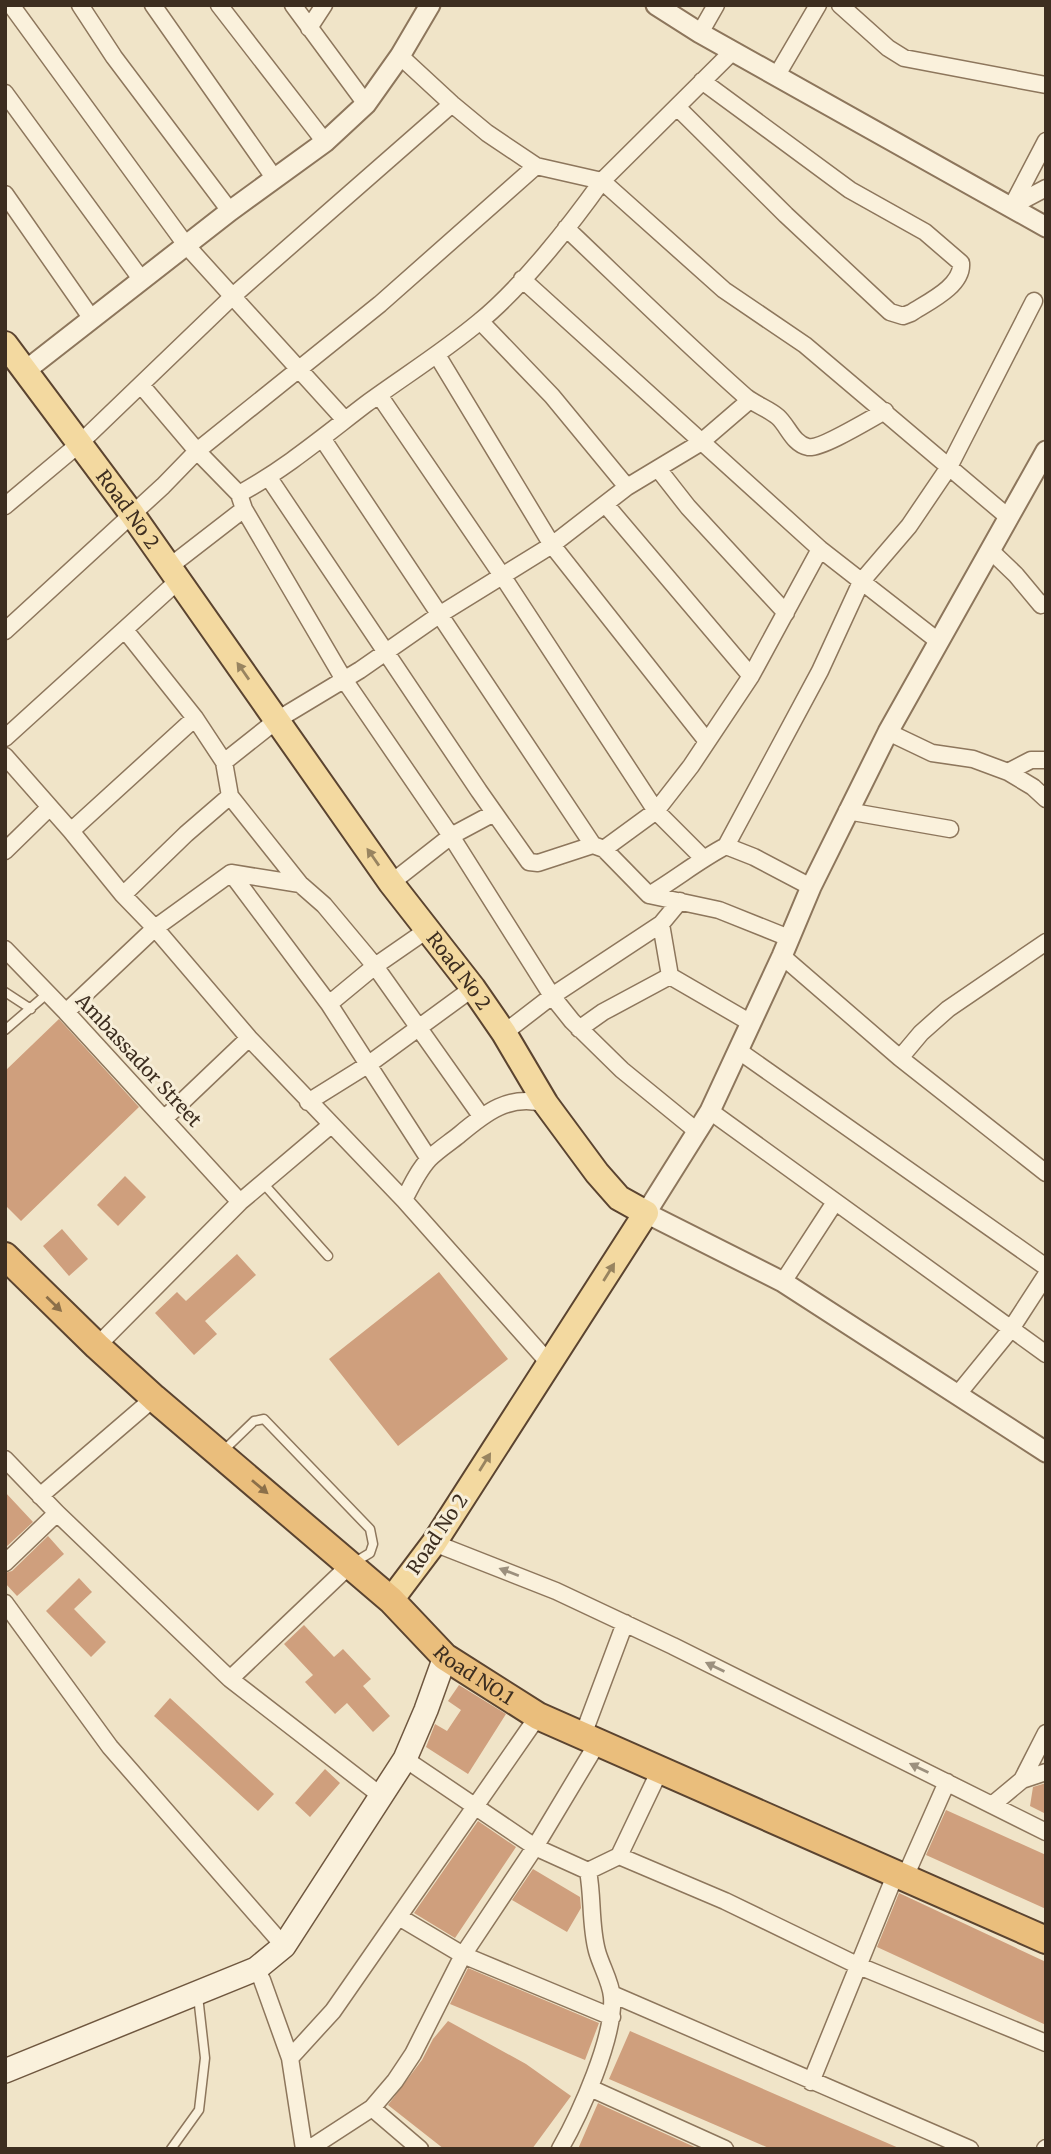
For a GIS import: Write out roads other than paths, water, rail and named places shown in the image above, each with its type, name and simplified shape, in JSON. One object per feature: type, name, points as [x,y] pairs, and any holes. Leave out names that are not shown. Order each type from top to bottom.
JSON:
[{"type":"highway","name":"Road NO.1","points":[[6,1258],[153,1398],[391,1600],[444,1657],[538,1716],[1046,1940]]},
{"type":"main road","name":"Road No 2","points":[[5,344],[132,514],[391,883],[473,988],[504,1033],[546,1104],[619,1198],[646,1213],[434,1543],[391,1600]]},
{"type":"main road","points":[[6,2070],[256,1969],[284,1946],[405,1759],[426,1710],[444,1657]]},
{"type":"street","points":[[12,5],[186,245],[345,420]]},
{"type":"street","points":[[80,5],[114,57],[230,211]]},
{"type":"street","points":[[153,5],[275,178]]},
{"type":"street","points":[[219,5],[325,142]]},
{"type":"street","points":[[293,5],[366,104]]},
{"type":"street","points":[[309,28],[324,5]]},
{"type":"street","points":[[25,372],[141,279],[325,142],[366,104],[400,56],[430,5]]},
{"type":"street","points":[[656,5],[1046,227]]},
{"type":"street","points":[[701,33],[716,5]]},
{"type":"street","points":[[777,75],[818,5]]},
{"type":"street","points":[[840,5],[888,48],[904,58],[1046,85]]},
{"type":"street","points":[[5,738],[125,630],[174,573],[242,502],[269,478],[480,321],[522,279],[602,181],[733,51]]},
{"type":"street","points":[[400,56],[487,133],[536,166],[602,181],[724,290],[805,345],[1008,517]]},
{"type":"street","points":[[677,107],[786,215],[890,312],[903,316],[911,313],[955,282],[962,271],[961,263],[925,232],[850,190],[702,81]]},
{"type":"street","points":[[5,93],[141,279]]},
{"type":"street","points":[[5,506],[79,444],[234,295],[452,104]]},
{"type":"street","points":[[1012,206],[1046,141]]},
{"type":"street","points":[[5,631],[197,451],[380,304],[536,166]]},
{"type":"street","points":[[1012,206],[1046,188]]},
{"type":"street","points":[[5,194],[92,318]]},
{"type":"street","points":[[566,228],[750,400],[777,416],[796,440],[810,447],[830,440],[885,411]]},
{"type":"street","points":[[522,279],[820,549],[938,641]]},
{"type":"street","points":[[649,895],[684,875],[703,858],[726,846],[820,671],[861,582],[909,526],[948,467],[1034,301]]},
{"type":"street","points":[[480,321],[552,396],[627,487]]},
{"type":"street","points":[[437,355],[552,545],[706,740]]},
{"type":"street","points":[[141,385],[242,502],[343,678],[451,836],[552,996],[579,1029],[622,1070],[698,1132]]},
{"type":"street","points":[[379,395],[503,576],[656,811],[703,858]]},
{"type":"street","points":[[224,762],[277,720],[552,545],[627,487],[700,443],[750,400]]},
{"type":"street","points":[[322,438],[598,847],[649,895],[719,910],[785,947],[900,1058],[1046,1173]]},
{"type":"street","points":[[1046,451],[888,732],[811,887],[710,1111],[646,1213],[783,1282],[1046,1452]]},
{"type":"street","points":[[659,470],[748,574],[786,612]]},
{"type":"street","points":[[269,478],[494,813],[533,864],[598,847],[656,811],[691,766],[751,676],[820,549]]},
{"type":"street","points":[[606,505],[751,676]]},
{"type":"street","points":[[991,551],[1044,606]]},
{"type":"street","points":[[125,630],[195,718],[224,762],[230,796],[300,884],[324,905],[375,966],[481,1116]]},
{"type":"street","points":[[71,831],[195,718]]},
{"type":"street","points":[[888,732],[932,754],[973,760],[1009,772],[1046,799]]},
{"type":"street","points":[[5,756],[249,1038],[404,1200],[549,1363]]},
{"type":"street","points":[[1009,772],[1031,760],[1046,760]]},
{"type":"street","points":[[123,895],[230,796]]},
{"type":"street","points":[[5,851],[48,807]]},
{"type":"street","points":[[847,811],[950,829]]},
{"type":"street","points":[[391,883],[451,836],[494,813]]},
{"type":"street","points":[[726,846],[754,857],[811,887]]},
{"type":"street","points":[[66,1012],[155,928],[231,873],[300,884]]},
{"type":"street","points":[[231,873],[329,1004],[429,1159]]},
{"type":"street","points":[[504,1033],[552,996],[661,924],[680,901]]},
{"type":"street","points":[[661,924],[670,976]]},
{"type":"street","points":[[329,1004],[375,966],[427,930]]},
{"type":"street","points":[[900,1058],[921,1033],[948,1009],[1046,943]]},
{"type":"street","name":"Ambassador Street","points":[[5,949],[165,1118],[240,1202]]},
{"type":"street","points":[[579,1029],[603,1012],[670,976]]},
{"type":"street","points":[[670,976],[751,1023]]},
{"type":"street","points":[[308,1102],[369,1064],[473,988]]},
{"type":"street","points":[[165,1118],[249,1038]]},
{"type":"street","points":[[739,1051],[1046,1267]]},
{"type":"street","points":[[404,1200],[416,1176],[429,1159],[481,1116],[519,1100],[546,1104]]},
{"type":"street","points":[[710,1111],[1046,1354]]},
{"type":"street","points":[[97,1346],[240,1202],[331,1125]]},
{"type":"street","points":[[783,1282],[835,1202]]},
{"type":"street","points":[[958,1394],[1011,1329],[1046,1275]]},
{"type":"street","points":[[40,1496],[153,1398]]},
{"type":"street","points":[[5,1459],[57,1513],[230,1679],[380,1795]]},
{"type":"street","points":[[5,1563],[57,1513]]},
{"type":"street","points":[[434,1543],[556,1591],[625,1623],[1046,1832]]},
{"type":"street","points":[[230,1679],[351,1564]]},
{"type":"street","points":[[5,1604],[110,1747],[284,1946]]},
{"type":"street","points":[[310,2149],[372,2108],[413,2054],[463,1955],[535,1847],[590,1739],[625,1623]]},
{"type":"street","points":[[290,2058],[333,2011],[538,1716]]},
{"type":"street","points":[[1022,1780],[1046,1733]]},
{"type":"street","points":[[405,1759],[535,1847],[588,1871]]},
{"type":"street","points":[[588,1871],[619,1856],[660,1770]]},
{"type":"street","points":[[992,1805],[1022,1780],[1046,1772]]},
{"type":"street","points":[[811,2082],[900,1875],[947,1782]]},
{"type":"street","points":[[619,1856],[725,1901],[859,1966],[1046,2043]]},
{"type":"street","points":[[562,2148],[590,2088],[612,2017],[612,1994],[597,1951],[588,1871]]},
{"type":"street","points":[[399,1917],[463,1955],[612,2017]]},
{"type":"street","points":[[256,1969],[290,2058],[304,2149]]},
{"type":"street","points":[[612,1994],[970,2149]]},
{"type":"street","points":[[590,2088],[725,2149]]},
{"type":"street","points":[[372,2108],[420,2149]]},
{"type":"lane","points":[[5,992],[31,1009]]},
{"type":"lane","points":[[5,1030],[48,993]]},
{"type":"lane","points":[[262,1182],[328,1256]]},
{"type":"lane","points":[[220,1454],[254,1421],[264,1419],[370,1529],[373,1544],[370,1553],[351,1564]]},
{"type":"lane","points":[[171,2149],[199,2110],[205,2058],[198,1993]]}]
